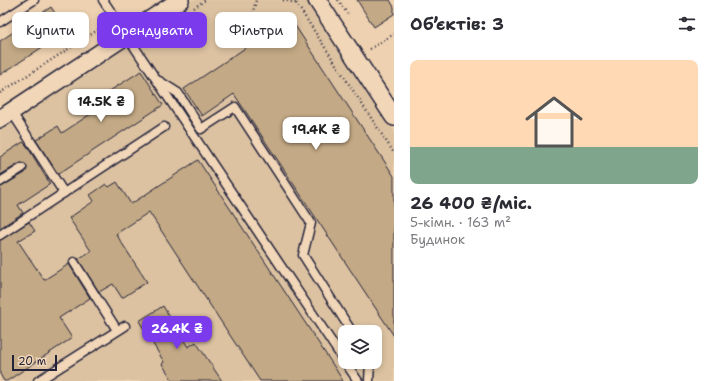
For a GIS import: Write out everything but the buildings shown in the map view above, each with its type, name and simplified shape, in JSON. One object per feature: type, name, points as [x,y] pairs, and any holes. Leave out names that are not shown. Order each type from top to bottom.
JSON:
[{"type":"street","points":[[162,12],[180,0]]},
{"type":"street","points":[[317,0],[394,117]]},
{"type":"street","points":[[6,115],[108,48]]},
{"type":"lane","points":[[0,22],[34,0]]},
{"type":"lane","points":[[103,0],[111,12]]},
{"type":"lane","points":[[134,48],[338,352]]},
{"type":"lane","points":[[156,80],[178,93],[201,129],[235,107],[311,223],[302,255],[347,325]]},
{"type":"lane","points":[[6,115],[64,193]]},
{"type":"lane","points":[[0,235],[164,127]]},
{"type":"lane","points":[[0,182],[22,168]]},
{"type":"lane","points":[[38,381],[121,328],[74,262]]},
{"type":"lane","points":[[350,369],[358,381]]},
{"type":"lane","points":[[369,381],[370,369]]},
{"type":"path","points":[[253,12],[256,0]]},
{"type":"path","points":[[283,0],[296,3]]},
{"type":"path","points":[[294,0],[394,153]]},
{"type":"path","points":[[0,94],[97,30]]},
{"type":"path","points":[[370,50],[394,34]]},
{"type":"shaded area","points":[[189,0],[309,0],[394,130],[394,381],[0,381],[0,124],[116,48],[207,48],[207,12],[171,12]]}]
